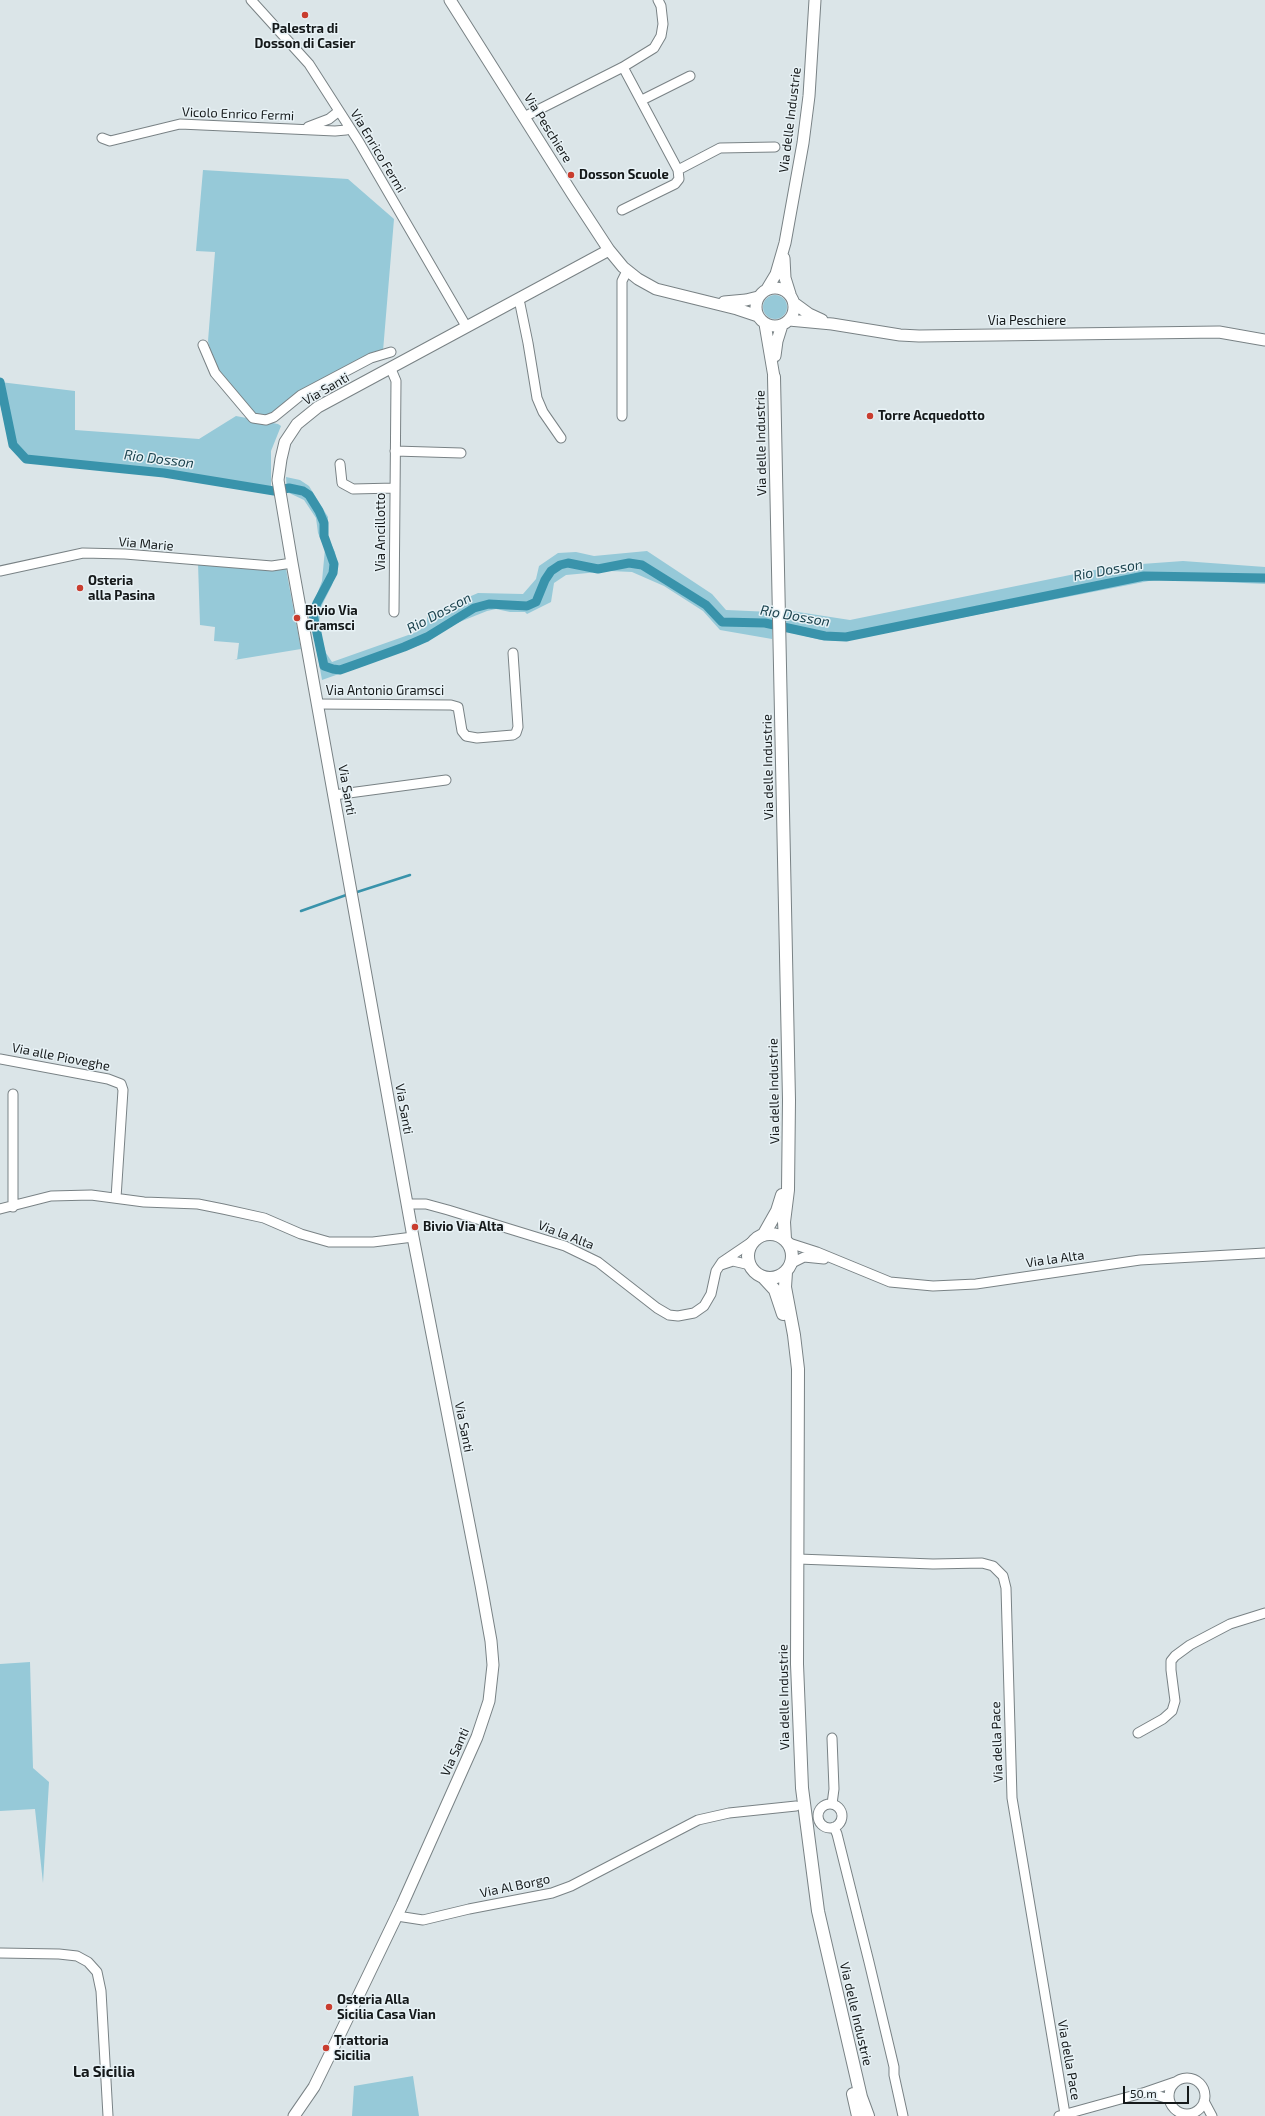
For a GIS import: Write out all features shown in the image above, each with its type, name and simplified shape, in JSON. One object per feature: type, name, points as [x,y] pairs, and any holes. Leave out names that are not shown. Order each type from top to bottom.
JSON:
[{"type":"main road","name":"Via delle Industrie","points":[[774,377],[789,1156],[784,1222],[787,1241]]},
{"type":"main road","name":"Via delle Industrie","points":[[758,1237],[777,1211],[789,1156]]},
{"type":"main road","points":[[779,1235],[787,1241],[793,1256],[789,1267],[775,1278],[763,1277],[753,1270],[750,1265],[748,1252],[758,1237],[779,1235]]},
{"type":"main road","name":"Via delle Industrie","points":[[789,1267],[785,1287],[794,1336],[798,1369],[798,1727],[805,1818],[818,1910],[860,2097],[868,2116]]},
{"type":"main road","name":"Via delle Industrie","points":[[763,1277],[775,1290],[782,1308],[789,1353],[791,1384],[790,1675],[796,1806],[814,1928],[858,2116]]},
{"type":"street","name":"Via Enrico Fermi","points":[[251,0],[309,64],[359,142],[466,326]]},
{"type":"street","name":"Via Peschiere","points":[[450,0],[609,250],[627,271],[656,289],[702,300],[761,320]]},
{"type":"street","points":[[524,117],[646,54],[658,42],[663,24],[661,6],[658,0]]},
{"type":"street","name":"Via delle Industrie","points":[[767,288],[776,274],[785,244],[807,117],[815,0]]},
{"type":"street","points":[[622,210],[675,184],[678,179],[678,170],[642,100],[623,67]]},
{"type":"street","points":[[642,100],[690,76]]},
{"type":"street","name":"Vicolo Enrico Fermi","points":[[303,129],[329,119],[339,111]]},
{"type":"street","name":"Vicolo Enrico Fermi","points":[[102,138],[110,141],[180,124],[335,131],[349,127]]},
{"type":"street","points":[[678,170],[720,148],[775,147]]},
{"type":"street","name":"Via delle Industrie","points":[[785,244],[785,278],[792,298]]},
{"type":"street","name":"Via Santi","points":[[294,2116],[314,2087],[397,1916],[478,1736],[489,1702],[493,1665],[491,1641],[482,1592],[407,1204],[278,480],[285,442],[297,424],[318,407],[391,369],[466,326],[609,250]]},
{"type":"street","points":[[622,416],[622,281],[627,271]]},
{"type":"street","points":[[792,298],[792,315],[785,322],[771,326],[761,320],[755,303],[758,297],[767,288],[779,288],[792,298],[809,314],[832,324]]},
{"type":"street","points":[[702,300],[728,302],[758,297]]},
{"type":"street","points":[[517,299],[520,304],[528,343],[537,398],[543,412],[561,438]]},
{"type":"street","name":"Via delle Industrie","points":[[761,320],[774,377]]},
{"type":"street","name":"Via Peschiere","points":[[785,322],[832,324],[900,335],[919,336],[1219,332],[1265,340]]},
{"type":"street","name":"Via delle Industrie","points":[[774,377],[777,341],[785,322]]},
{"type":"street","points":[[203,345],[215,373],[253,418],[266,420],[274,417],[291,402],[307,392],[371,358],[391,352]]},
{"type":"street","name":"Via Ancillotto","points":[[391,369],[396,381],[394,612]]},
{"type":"street","points":[[395,451],[461,453]]},
{"type":"street","points":[[340,464],[342,483],[353,489],[394,488]]},
{"type":"street","name":"Via Marie","points":[[0,570],[84,553],[125,554],[272,566],[292,563]]},
{"type":"street","name":"Via Antonio Gramsci","points":[[317,704],[451,705],[458,707],[462,731],[466,736],[477,738],[513,735],[516,733],[518,727],[514,653]]},
{"type":"street","points":[[334,795],[446,780]]},
{"type":"street","name":"Via alle Pioveghe","points":[[0,1059],[108,1079],[121,1084],[123,1090],[116,1198]]},
{"type":"street","points":[[12,1206],[13,1094]]},
{"type":"street","points":[[0,1209],[51,1196],[91,1195],[144,1202],[198,1204],[264,1218],[301,1234],[329,1242],[373,1242],[413,1237]]},
{"type":"street","name":"Via la Alta","points":[[407,1204],[426,1204],[565,1246],[598,1262],[657,1308],[669,1315],[678,1316],[694,1313],[704,1306],[711,1294],[718,1267]]},
{"type":"street","points":[[718,1267],[725,1258],[758,1237]]},
{"type":"street","points":[[787,1241],[852,1267]]},
{"type":"street","name":"Via la Alta","points":[[852,1267],[890,1282],[933,1286],[976,1284],[1140,1260],[1265,1253]]},
{"type":"street","points":[[789,1267],[801,1258],[814,1257],[852,1267]]},
{"type":"street","points":[[718,1267],[734,1261],[750,1265]]},
{"type":"street","name":"Via della Pace","points":[[798,1559],[932,1564],[982,1563],[993,1566],[1003,1576],[1006,1588],[1012,1798],[1062,2115]]},
{"type":"street","points":[[1138,1733],[1164,1719],[1172,1711],[1175,1701],[1171,1670],[1172,1661],[1175,1656],[1190,1645],[1230,1624],[1265,1613]]},
{"type":"street","points":[[832,1738],[834,1789],[832,1804]]},
{"type":"street","points":[[832,1804],[838,1807],[842,1816],[840,1823],[834,1827],[824,1825],[818,1816],[822,1807],[832,1804]]},
{"type":"street","name":"Via Al Borgo","points":[[397,1916],[423,1920],[469,1909],[552,1893],[571,1886],[631,1853],[698,1820],[729,1813],[796,1806]]},
{"type":"street","points":[[834,1827],[872,1973],[894,2067],[894,2075],[903,2116]]},
{"type":"street","points":[[0,1953],[59,1954],[77,1956],[88,1962],[97,1972],[101,1991],[108,2116]]},
{"type":"street","points":[[1062,2115],[1146,2092],[1185,2078],[1197,2080],[1204,2090],[1204,2101],[1212,2116]]},
{"type":"street","points":[[1174,2082],[1169,2093],[1169,2099],[1171,2104],[1178,2112],[1190,2115],[1199,2110],[1204,2101]]},
{"type":"street","points":[[1146,2092],[1169,2099]]},
{"type":"shaded area","points":[[203,170],[348,179],[394,219],[383,351],[268,418],[252,417],[214,365],[208,341],[215,252],[196,251]]},
{"type":"shaded area","points":[[775,295],[780,296],[786,302],[786,312],[780,318],[775,319],[770,318],[764,312],[763,307],[764,302],[770,296]]},
{"type":"shaded area","points":[[0,382],[75,391],[75,430],[199,439],[236,416],[278,424],[281,426],[271,451],[271,490],[22,461],[10,447],[0,403]]},
{"type":"shaded area","points":[[286,477],[300,480],[309,486],[328,517],[328,538],[335,552],[337,567],[332,585],[322,605],[318,628],[326,653],[332,662],[414,633],[427,625],[427,615],[478,593],[523,594],[536,579],[539,566],[558,553],[576,552],[594,556],[647,551],[712,594],[726,610],[772,612],[772,639],[720,630],[703,611],[664,586],[632,572],[610,571],[566,575],[554,583],[551,602],[527,614],[525,612],[510,612],[496,609],[487,611],[452,625],[420,645],[322,680],[310,613],[322,581],[325,549],[318,533],[316,518],[304,500],[287,492]]},
{"type":"shaded area","points":[[1183,561],[1265,567],[1265,584],[1159,579],[842,641],[821,640],[785,631],[785,610],[850,620],[1114,566]]},
{"type":"shaded area","points":[[198,563],[286,569],[301,649],[237,659],[239,643],[214,641],[215,627],[200,625]]},
{"type":"shaded area","points":[[30,1662],[33,1768],[49,1782],[43,1883],[35,1809],[0,1811],[0,1664]]},
{"type":"shaded area","points":[[413,2076],[419,2116],[352,2116],[354,2086]]},
{"type":"waterway","name":"Rio Dosson","points":[[0,382],[13,445],[26,459],[164,473],[274,491],[289,488],[303,491],[309,495],[319,511],[324,523],[324,536],[334,564],[333,573],[317,603],[313,614],[324,666],[333,669],[340,670],[404,647],[427,637],[474,608],[489,604],[527,606],[536,602],[545,580],[551,571],[560,565],[568,563],[598,569],[629,563],[642,565],[706,605],[722,622],[765,623],[825,636],[846,637],[1144,576],[1265,578]]},
{"type":"waterway","points":[[354,893],[410,875]]},
{"type":"waterway","points":[[301,911],[349,894]]},
{"type":"place","name":"Palestra di Dosson di Casier","points":[[305,15]]},
{"type":"place","name":"Dosson Scuole","points":[[571,175]]},
{"type":"place","name":"Torre Acquedotto","points":[[870,416]]},
{"type":"place","name":"Osteria alla Pasina","points":[[80,588]]},
{"type":"place","name":"Bivio Via Gramsci","points":[[297,618]]},
{"type":"place","name":"Bivio Via Alta","points":[[415,1227]]},
{"type":"place","name":"Osteria Alla Sicilia Casa Vian","points":[[329,2007]]},
{"type":"place","name":"Trattoria Sicilia","points":[[326,2048]]},
{"type":"district","name":"La Sicilia","points":[[104,2072]]}]
